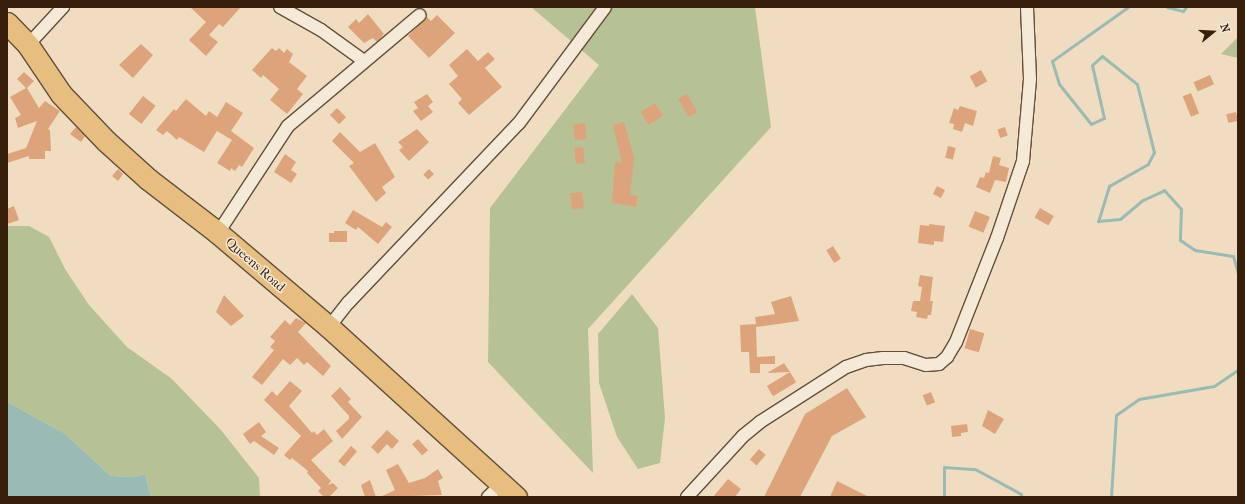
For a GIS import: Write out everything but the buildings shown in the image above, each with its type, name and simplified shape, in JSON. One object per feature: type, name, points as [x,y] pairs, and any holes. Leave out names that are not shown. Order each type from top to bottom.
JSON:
[{"type":"highway","name":"Queens Road","points":[[7,23],[28,45],[61,94],[106,141],[148,179],[218,233],[329,327],[502,493]]},
{"type":"street","points":[[28,45],[63,7]]},
{"type":"street","points":[[280,7],[321,30],[364,61]]},
{"type":"street","points":[[329,327],[348,303],[519,123],[605,7]]},
{"type":"street","points":[[687,497],[743,436],[760,422],[846,367],[866,360],[883,358],[904,358],[926,365],[939,364],[947,357],[956,342],[997,238],[1023,161],[1030,79],[1027,7]]},
{"type":"street","points":[[218,233],[288,126],[420,15]]},
{"type":"green space","points":[[531,7],[755,7],[771,127],[588,329],[593,473],[488,362],[490,208],[599,65]]},
{"type":"green space","points":[[1238,37],[1238,58],[1221,54]]},
{"type":"green space","points":[[7,226],[29,226],[49,237],[65,269],[89,305],[127,347],[172,379],[221,430],[259,478],[260,497],[153,497],[150,494],[145,474],[132,477],[111,476],[64,433],[7,402]]},
{"type":"green space","points":[[632,294],[658,328],[665,418],[660,463],[638,469],[617,437],[599,383],[598,334]]},
{"type":"water","points":[[7,402],[64,433],[111,476],[132,477],[145,474],[150,494],[153,497],[7,497]]},
{"type":"waterway","points":[[1128,7],[1052,61],[1059,84],[1091,124],[1104,118],[1092,65],[1102,56],[1137,84],[1154,152],[1148,164],[1109,186],[1098,221],[1120,219],[1143,200],[1164,190],[1181,209],[1180,240],[1195,250],[1233,256],[1238,273]]},
{"type":"waterway","points":[[1167,7],[1183,11],[1186,7]]},
{"type":"waterway","points":[[1111,497],[1116,415],[1139,399],[1214,386],[1238,370]]},
{"type":"waterway","points":[[944,497],[944,467],[975,469],[1021,494],[1021,497]]}]
